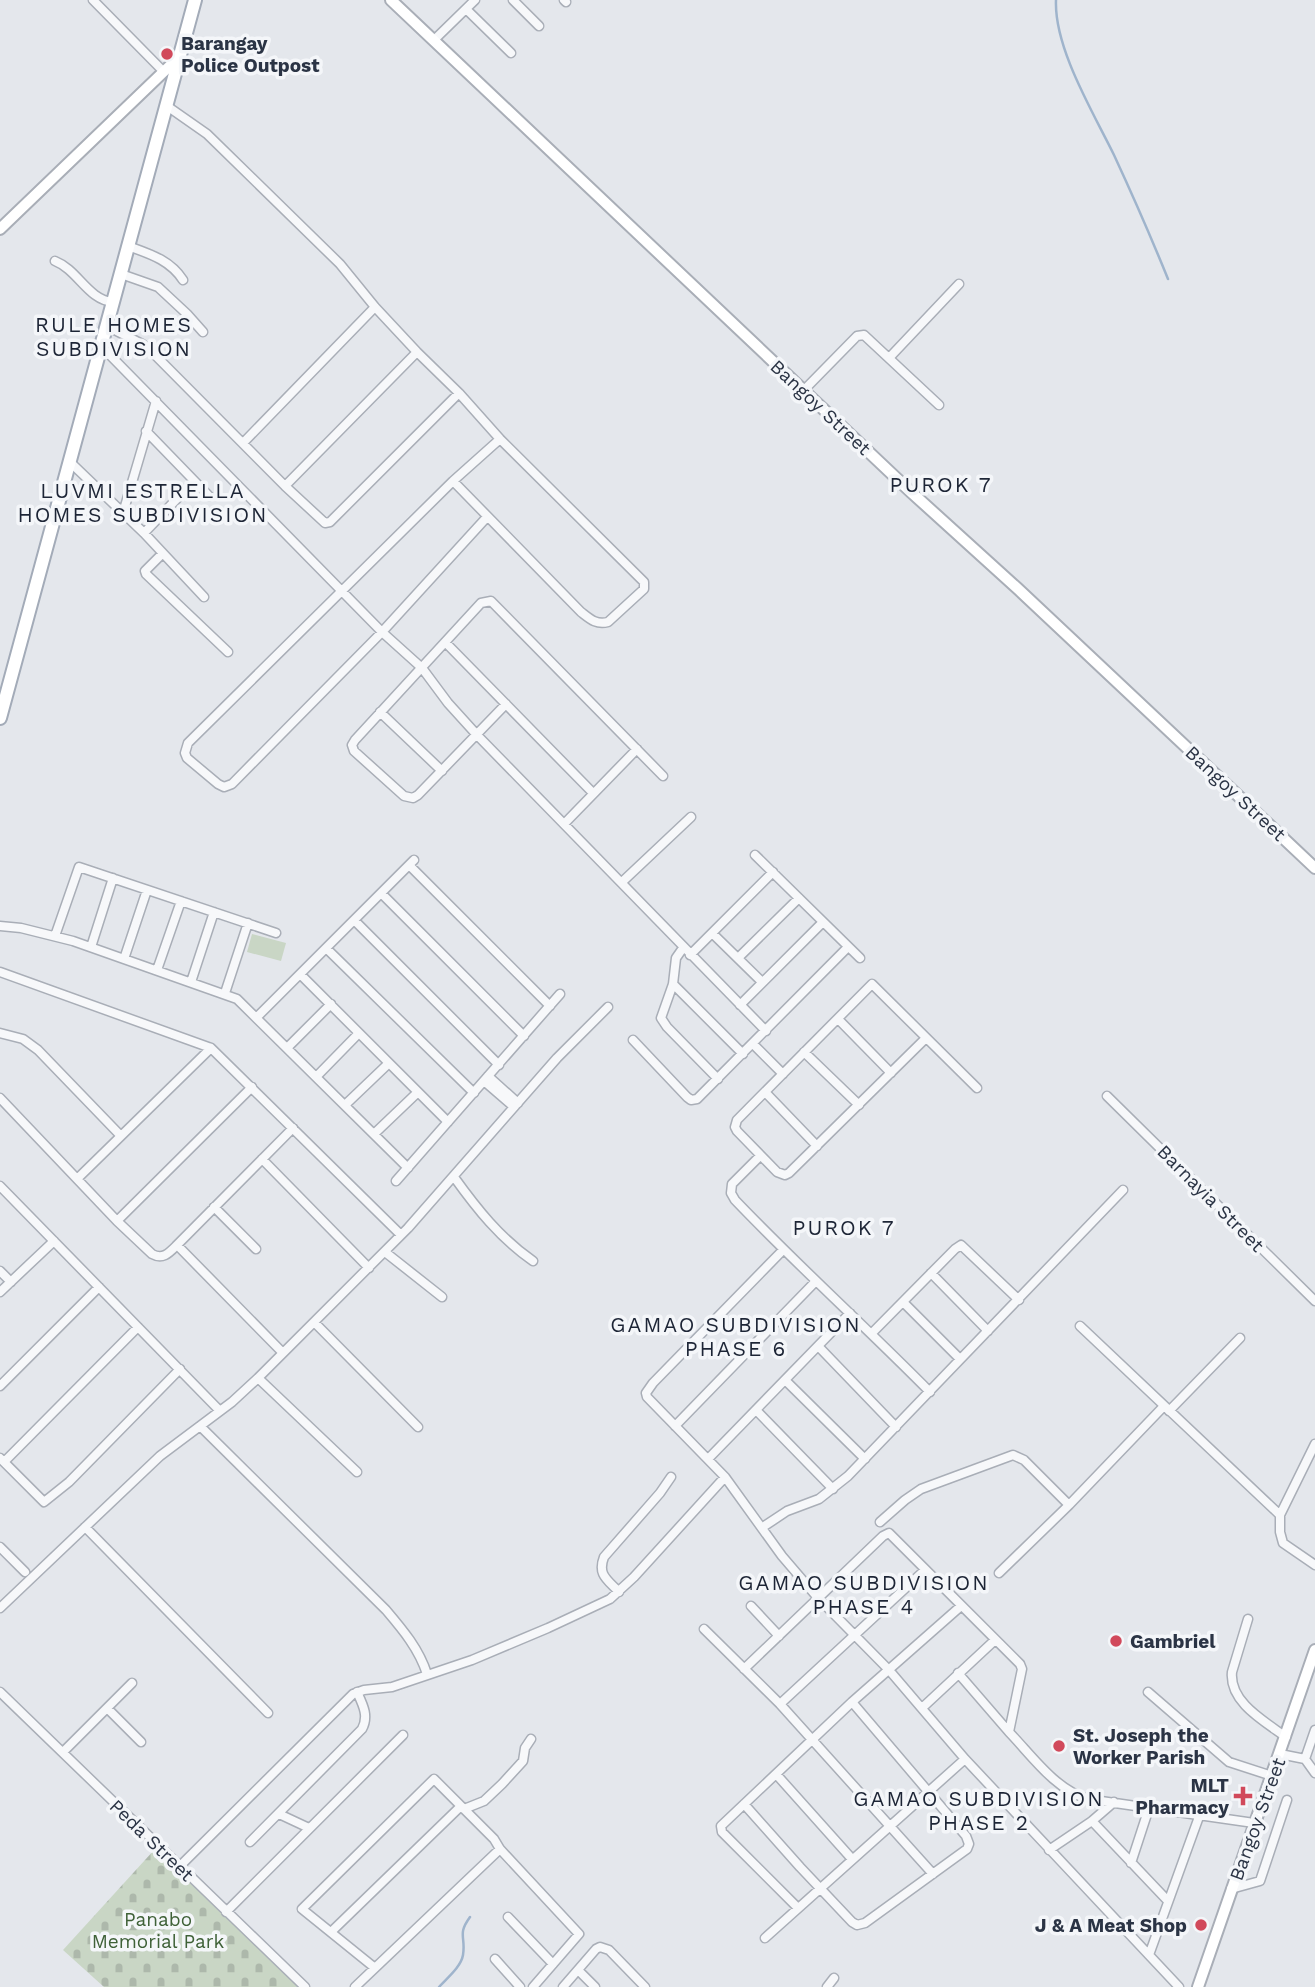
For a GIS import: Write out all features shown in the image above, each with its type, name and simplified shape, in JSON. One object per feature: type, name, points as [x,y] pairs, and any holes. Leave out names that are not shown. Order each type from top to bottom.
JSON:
[{"type":"main road","points":[[0,718],[4,687],[107,326],[195,0]]},
{"type":"main road","name":"Bangoy Street","points":[[391,0],[1315,868]]},
{"type":"main road","points":[[0,229],[180,58]]},
{"type":"main road","name":"Bangoy Street","points":[[1198,1987],[1315,1650]]},
{"type":"street","points":[[93,0],[164,72]]},
{"type":"street","points":[[435,40],[475,0]]},
{"type":"street","points":[[513,0],[539,26]]},
{"type":"street","points":[[466,9],[511,53]]},
{"type":"street","points":[[167,106],[224,150],[340,264],[375,307],[500,439],[644,582],[644,589],[608,622],[594,622],[581,612],[453,481]]},
{"type":"street","points":[[128,246],[166,261],[183,280]]},
{"type":"street","points":[[55,261],[71,271],[100,299],[113,302]]},
{"type":"street","points":[[121,274],[158,287],[202,332]]},
{"type":"street","points":[[889,358],[959,284]]},
{"type":"street","points":[[243,443],[375,307]]},
{"type":"street","points":[[107,326],[149,350],[325,523],[330,522],[459,393]]},
{"type":"street","points":[[804,390],[860,334],[939,405]]},
{"type":"street","points":[[101,346],[382,632],[422,668],[448,703],[477,735],[766,1031]]},
{"type":"street","points":[[285,486],[417,352]]},
{"type":"street","points":[[123,513],[156,401]]},
{"type":"street","points":[[146,431],[209,496]]},
{"type":"street","points":[[487,517],[382,632],[232,784],[224,787],[218,784],[187,758],[185,752],[188,743],[453,481],[500,439]]},
{"type":"street","points":[[69,462],[144,533],[204,597]]},
{"type":"street","points":[[144,533],[194,481]]},
{"type":"street","points":[[162,554],[145,570],[146,575],[228,652]]},
{"type":"street","points":[[506,704],[418,796],[404,796],[354,751],[352,745],[481,603],[491,601],[663,776]]},
{"type":"street","points":[[445,642],[593,793]]},
{"type":"street","points":[[380,712],[442,771]]},
{"type":"street","points":[[564,824],[637,750]]},
{"type":"street","points":[[622,882],[691,817]]},
{"type":"street","points":[[755,855],[860,958]]},
{"type":"street","points":[[257,1017],[412,863],[550,1006]]},
{"type":"street","points":[[55,936],[79,867],[276,933]]},
{"type":"street","points":[[690,955],[773,872]]},
{"type":"street","points":[[92,947],[113,878]]},
{"type":"street","points":[[124,958],[147,890]]},
{"type":"street","points":[[381,893],[524,1036]]},
{"type":"street","points":[[737,958],[799,898]]},
{"type":"street","points":[[157,970],[180,901]]},
{"type":"street","points":[[191,982],[214,912]]},
{"type":"street","points":[[354,920],[499,1065]]},
{"type":"street","points":[[740,1005],[824,922]]},
{"type":"street","points":[[225,993],[248,923]]},
{"type":"street","points":[[0,926],[55,936],[92,947],[237,999],[408,1168]]},
{"type":"street","points":[[712,933],[762,982]]},
{"type":"street","points":[[633,1040],[691,1100],[697,1100],[848,947]]},
{"type":"street","points":[[326,948],[474,1093]]},
{"type":"street","points":[[683,948],[675,963],[673,984],[662,1013],[663,1022],[718,1079]]},
{"type":"street","points":[[0,972],[211,1048],[401,1235]]},
{"type":"street","points":[[300,974],[448,1122]]},
{"type":"street","points":[[673,984],[743,1054]]},
{"type":"street","points":[[926,1038],[785,1175],[777,1172],[760,1156],[735,1127],[737,1120],[872,984],[977,1088]]},
{"type":"street","points":[[396,1181],[560,994]]},
{"type":"street","points":[[288,1047],[331,1004]]},
{"type":"street","points":[[0,1608],[160,1456],[241,1394],[284,1353],[401,1235],[557,1058],[607,1007]]},
{"type":"street","points":[[838,1019],[891,1073]]},
{"type":"street","points":[[0,1033],[23,1039],[38,1050],[120,1135]]},
{"type":"street","points":[[316,1076],[359,1033]]},
{"type":"street","points":[[753,1044],[783,1074]]},
{"type":"street","points":[[78,1178],[211,1048]]},
{"type":"street","points":[[804,1052],[859,1105]]},
{"type":"street","points":[[345,1105],[389,1063]]},
{"type":"street","points":[[486,1079],[516,1105]]},
{"type":"street","points":[[117,1221],[252,1087]]},
{"type":"street","points":[[374,1134],[418,1092]]},
{"type":"street","points":[[765,1092],[817,1146]]},
{"type":"street","name":"Barnayia Street","points":[[1107,1096],[1315,1301]]},
{"type":"street","points":[[0,1098],[117,1221],[156,1256],[167,1254],[177,1245],[293,1128]]},
{"type":"street","points":[[760,1156],[736,1178],[730,1188],[735,1200],[930,1392]]},
{"type":"street","points":[[262,1159],[369,1268]]},
{"type":"street","points":[[454,1177],[495,1229],[533,1261]]},
{"type":"street","points":[[0,1186],[220,1411]]},
{"type":"street","points":[[763,1527],[787,1511],[819,1499],[833,1489],[1123,1190]]},
{"type":"street","points":[[214,1207],[256,1249]]},
{"type":"street","points":[[0,1292],[54,1241]]},
{"type":"street","points":[[177,1245],[284,1353]]},
{"type":"street","points":[[872,1333],[961,1245],[1018,1300]]},
{"type":"street","points":[[783,1250],[653,1383],[646,1393],[647,1397],[726,1477],[782,1556],[818,1598],[889,1670],[965,1759],[1178,1987]]},
{"type":"street","points":[[384,1252],[442,1297]]},
{"type":"street","points":[[0,1271],[11,1282]]},
{"type":"street","points":[[931,1273],[988,1331]]},
{"type":"street","points":[[676,1426],[816,1281]]},
{"type":"street","points":[[0,1386],[99,1287]]},
{"type":"street","points":[[903,1302],[960,1359]]},
{"type":"street","points":[[708,1460],[850,1314]]},
{"type":"street","points":[[314,1322],[418,1427]]},
{"type":"street","points":[[1080,1326],[1280,1515]]},
{"type":"street","points":[[138,1327],[2,1460],[44,1502],[69,1482],[180,1370]]},
{"type":"street","points":[[999,1573],[1240,1338]]},
{"type":"street","points":[[818,1346],[896,1427]]},
{"type":"street","points":[[258,1378],[357,1472]]},
{"type":"street","points":[[785,1380],[865,1459]]},
{"type":"street","points":[[756,1410],[833,1489]]},
{"type":"street","points":[[200,1426],[386,1610],[411,1640],[427,1674]]},
{"type":"street","points":[[1315,1444],[1280,1515],[1283,1543],[1315,1565]]},
{"type":"street","points":[[880,1522],[922,1489],[1013,1455],[1024,1460],[1069,1505]]},
{"type":"street","points":[[619,1592],[602,1573],[604,1557],[671,1477]]},
{"type":"street","points":[[179,1867],[349,1697],[357,1692],[392,1687],[488,1654],[603,1603],[619,1592],[726,1477]]},
{"type":"street","points":[[85,1527],[268,1713]]},
{"type":"street","points":[[744,1669],[886,1534],[892,1535],[1015,1657],[1021,1669],[1009,1732]]},
{"type":"street","points":[[0,1547],[25,1572]]},
{"type":"street","points":[[780,1704],[925,1570]]},
{"type":"street","points":[[751,1606],[779,1636]]},
{"type":"street","points":[[798,1908],[720,1829],[723,1823],[852,1702],[961,1606]]},
{"type":"street","points":[[1248,1619],[1232,1672],[1233,1689],[1250,1710],[1286,1737]]},
{"type":"street","points":[[704,1629],[780,1704],[933,1874]]},
{"type":"street","points":[[922,1708],[995,1640]]},
{"type":"street","points":[[958,1673],[1009,1732],[1062,1787],[1074,1794],[1087,1799],[1254,1823]]},
{"type":"street","points":[[63,1752],[132,1683]]},
{"type":"street","name":"Peda Street","points":[[0,1692],[305,1987]]},
{"type":"street","points":[[250,1842],[364,1726],[365,1710],[357,1692]]},
{"type":"street","points":[[1148,1692],[1219,1755],[1238,1766],[1272,1776]]},
{"type":"street","points":[[744,1804],[819,1888],[852,1922],[861,1925],[967,1849],[969,1844],[966,1836],[852,1702]]},
{"type":"street","points":[[107,1708],[141,1742]]},
{"type":"street","points":[[1305,1759],[1315,1730]]},
{"type":"street","points":[[226,1912],[403,1735]]},
{"type":"street","points":[[331,1932],[463,1807],[484,1801],[502,1784],[523,1761],[525,1748],[531,1739]]},
{"type":"street","points":[[1280,1754],[1305,1759],[1315,1773]]},
{"type":"street","points":[[765,1938],[965,1759]]},
{"type":"street","points":[[776,1774],[852,1859]]},
{"type":"street","points":[[374,1968],[302,1909],[434,1779],[494,1839],[500,1849],[579,1934],[533,1987]]},
{"type":"street","points":[[1231,1889],[1260,1881],[1287,1800]]},
{"type":"street","points":[[1049,1850],[1092,1821],[1114,1802]]},
{"type":"street","points":[[1131,1863],[1149,1808]]},
{"type":"street","points":[[279,1814],[309,1828]]},
{"type":"street","points":[[1149,1955],[1200,1814]]},
{"type":"street","points":[[1092,1821],[1167,1900]]},
{"type":"street","points":[[355,1987],[500,1849]]},
{"type":"street","points":[[508,1917],[553,1964]]},
{"type":"street","points":[[563,1987],[596,1949],[605,1948],[645,1987]]},
{"type":"street","points":[[495,1959],[520,1987]]},
{"type":"street","points":[[578,1970],[595,1987]]},
{"type":"street","points":[[827,1987],[834,1978]]},
{"type":"green space","points":[[252,934],[286,943],[281,961],[247,952]]},
{"type":"green space","name":"Panabo Memorial Park","points":[[155,1849],[301,1987],[104,1987],[63,1950]]},
{"type":"waterway","points":[[1056,0],[1061,38],[1076,79],[1121,170],[1168,279]]},
{"type":"waterway","points":[[439,1987],[462,1959],[463,1932],[470,1917]]},
{"type":"place","name":"Barangay Police Outpost","points":[[167,54]]},
{"type":"place","name":"Gambriel","points":[[1116,1641]]},
{"type":"place","name":"St. Joseph the Worker Parish","points":[[1059,1746]]},
{"type":"place","name":"MLT Pharmacy","points":[[1243,1796]]},
{"type":"place","name":"J & A Meat Shop","points":[[1201,1925]]},
{"type":"district","name":"RULE HOMES SUBDIVISION","points":[[114,337]]},
{"type":"district","name":"PUROK 7","points":[[941,485]]},
{"type":"district","name":"LUVMI ESTRELLA HOMES SUBDIVISION","points":[[143,503]]},
{"type":"district","name":"PUROK 7","points":[[844,1228]]},
{"type":"district","name":"GAMAO SUBDIVISION PHASE 6","points":[[736,1337]]},
{"type":"district","name":"GAMAO SUBDIVISION PHASE 4","points":[[864,1595]]},
{"type":"district","name":"GAMAO SUBDIVISION PHASE 2","points":[[979,1811]]}]
